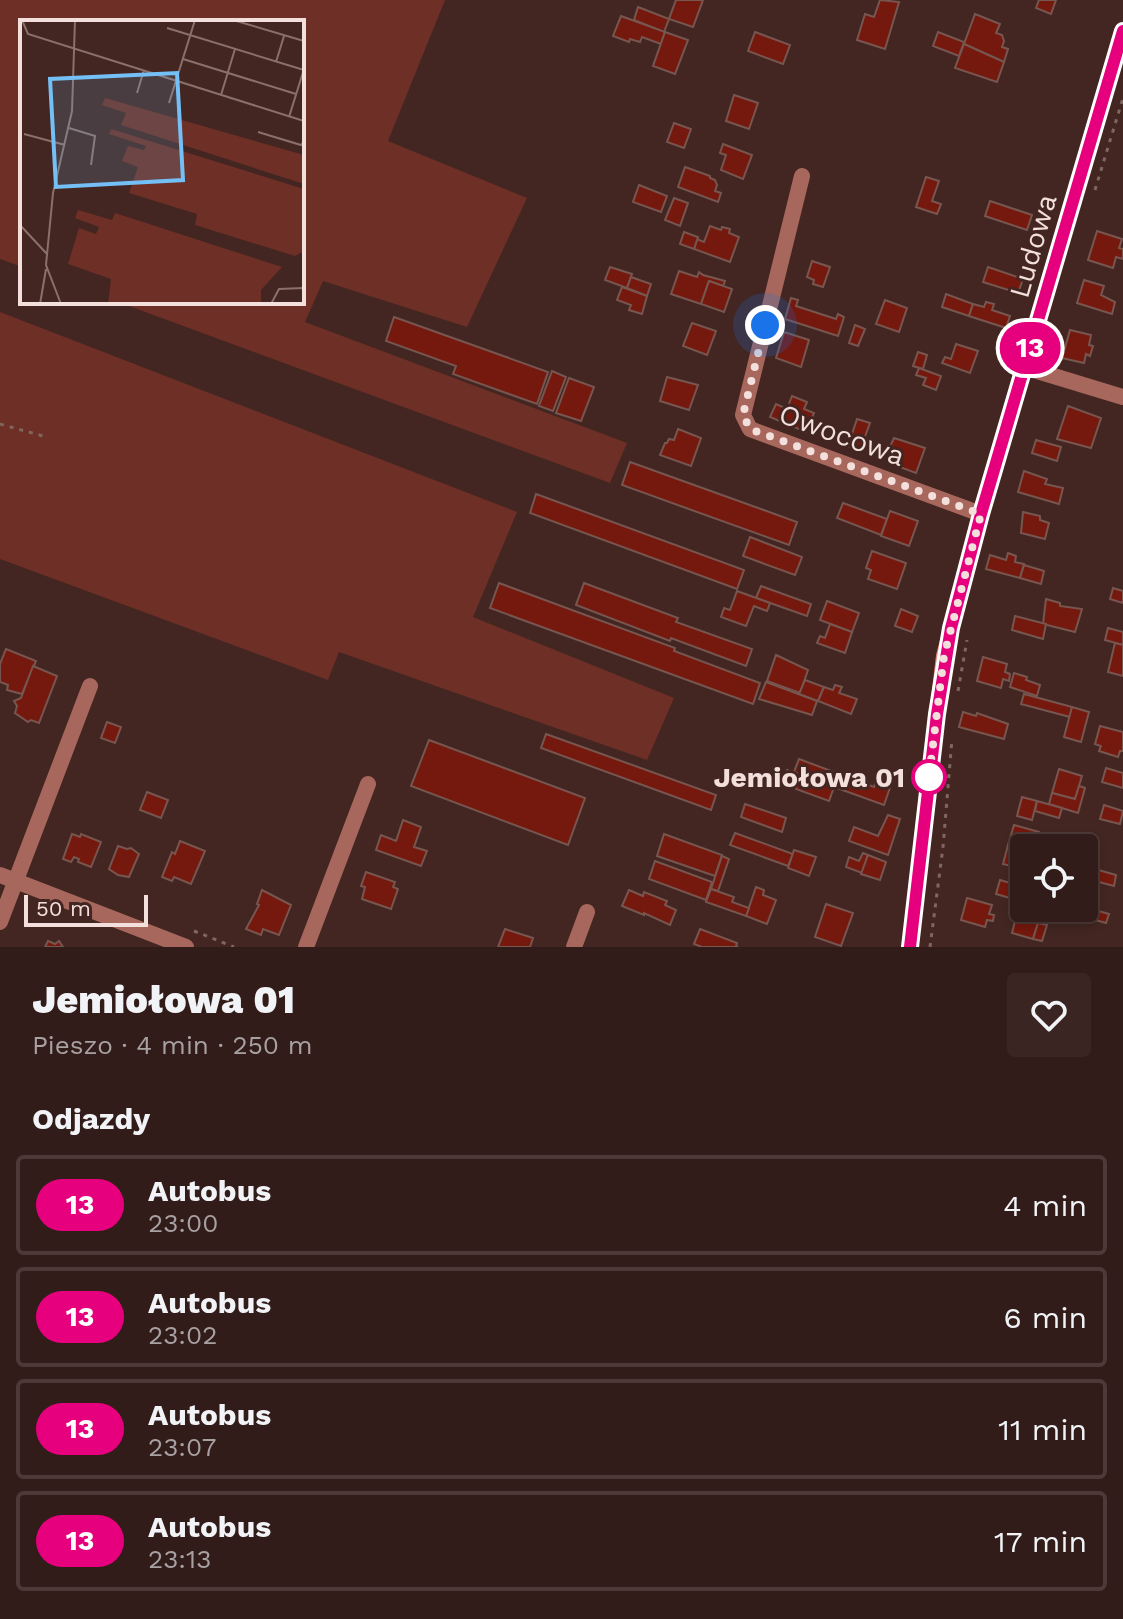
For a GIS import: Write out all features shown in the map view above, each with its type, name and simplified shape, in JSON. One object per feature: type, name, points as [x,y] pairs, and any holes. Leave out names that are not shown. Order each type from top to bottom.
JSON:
[{"type":"main road","name":"Ludowa","points":[[910,947],[944,656],[981,514],[1123,32]]},
{"type":"street","name":"Owocowa","points":[[802,176],[743,415],[750,429],[981,514]]},
{"type":"street","points":[[1024,367],[1123,397]]},
{"type":"street","points":[[0,922],[90,686]]},
{"type":"street","points":[[306,947],[368,784]]},
{"type":"street","points":[[0,875],[186,947]]},
{"type":"street","points":[[574,947],[587,912]]},
{"type":"path","points":[[1093,196],[1123,98]]},
{"type":"path","points":[[0,424],[43,436]]},
{"type":"path","points":[[958,692],[968,631]]},
{"type":"path","points":[[930,947],[953,738]]},
{"type":"shaded area","points":[[0,0],[445,0],[388,141],[527,198],[467,327],[323,281],[305,322],[627,443],[610,483],[123,304],[304,304],[304,20],[20,20],[20,266],[0,259]]},
{"type":"shaded area","points":[[0,312],[517,512],[473,617],[674,698],[647,760],[339,652],[328,680],[0,559]]},
{"type":"building","points":[[676,0],[703,0],[693,27],[669,19]]},
{"type":"building","points":[[880,0],[899,2],[885,49],[857,40],[865,14],[874,17]]},
{"type":"building","points":[[1039,0],[1056,0],[1051,14],[1036,8]]},
{"type":"building","points":[[638,7],[669,19],[664,32],[634,20]]},
{"type":"building","points":[[975,14],[1000,24],[996,33],[1002,35],[1002,47],[1008,49],[1004,62],[964,44]]},
{"type":"building","points":[[621,16],[665,32],[661,44],[642,37],[640,42],[630,39],[629,42],[613,36]]},
{"type":"building","points":[[665,32],[688,40],[675,74],[653,66]]},
{"type":"building","points":[[755,32],[790,45],[783,64],[748,51]]},
{"type":"building","points":[[938,32],[964,42],[959,56],[933,46]]},
{"type":"building","points":[[964,44],[1004,62],[997,82],[955,68]]},
{"type":"building","points":[[734,95],[758,103],[749,129],[726,121]]},
{"type":"building","points":[[674,123],[691,129],[684,148],[667,142]]},
{"type":"building","points":[[723,144],[752,155],[743,179],[721,170],[726,155],[720,153]]},
{"type":"building","points":[[685,167],[715,180],[715,191],[721,193],[718,202],[678,187]]},
{"type":"building","points":[[926,177],[939,181],[932,201],[941,204],[937,214],[916,207]]},
{"type":"building","points":[[639,185],[667,196],[661,212],[633,202]]},
{"type":"building","points":[[674,198],[688,203],[680,226],[665,220]]},
{"type":"building","points":[[990,201],[1032,215],[1027,230],[985,216]]},
{"type":"building","points":[[710,226],[730,229],[729,233],[739,237],[730,262],[694,249],[697,239],[704,242]]},
{"type":"building","points":[[1097,231],[1122,239],[1119,248],[1123,249],[1123,259],[1116,257],[1113,268],[1088,260]]},
{"type":"building","points":[[684,232],[698,237],[694,249],[680,244]]},
{"type":"building","points":[[812,261],[830,267],[823,287],[813,284],[814,280],[807,277]]},
{"type":"building","points":[[610,267],[632,274],[627,288],[605,280]]},
{"type":"building","points":[[988,267],[1023,279],[1018,293],[983,282]]},
{"type":"building","points":[[679,271],[697,277],[699,272],[725,281],[723,286],[709,281],[701,304],[671,294]]},
{"type":"building","points":[[631,277],[651,284],[647,296],[627,288]]},
{"type":"building","points":[[1084,280],[1104,286],[1101,295],[1115,302],[1112,314],[1077,303]]},
{"type":"building","points":[[709,281],[732,289],[724,312],[701,304]]},
{"type":"building","points":[[622,287],[647,296],[642,314],[629,310],[631,305],[617,300]]},
{"type":"building","points":[[946,294],[973,304],[969,316],[942,307]]},
{"type":"building","points":[[791,298],[798,300],[796,306],[836,319],[838,314],[844,317],[838,336],[785,319]]},
{"type":"building","points":[[885,300],[907,308],[899,332],[876,324]]},
{"type":"building","points":[[986,302],[994,304],[992,310],[1010,316],[1006,328],[969,316],[973,304],[984,307]]},
{"type":"building","points":[[394,317],[548,372],[537,404],[453,374],[456,366],[386,341]]},
{"type":"building","points":[[692,323],[716,331],[707,355],[683,346]]},
{"type":"building","points":[[855,325],[865,329],[858,346],[849,343]]},
{"type":"building","points":[[1070,330],[1091,335],[1089,345],[1093,346],[1090,356],[1086,354],[1084,363],[1062,358]]},
{"type":"building","points":[[784,332],[809,340],[801,367],[776,358]]},
{"type":"building","points":[[956,344],[978,351],[970,373],[942,363],[945,357],[951,359]]},
{"type":"building","points":[[918,352],[927,355],[923,369],[913,366]]},
{"type":"building","points":[[919,368],[941,376],[936,390],[923,385],[926,378],[916,375]]},
{"type":"building","points":[[552,371],[566,377],[553,411],[539,406]]},
{"type":"building","points":[[667,377],[698,385],[689,410],[660,401]]},
{"type":"building","points":[[569,378],[594,387],[581,421],[556,413]]},
{"type":"building","points":[[792,396],[807,402],[804,409],[814,413],[806,432],[770,417],[776,404],[787,409]]},
{"type":"building","points":[[1068,406],[1101,418],[1091,448],[1057,439]]},
{"type":"building","points":[[857,419],[870,423],[860,450],[848,446]]},
{"type":"building","points":[[678,429],[701,438],[691,466],[660,455],[665,443],[669,439],[674,440]]},
{"type":"building","points":[[894,438],[925,448],[916,473],[889,463],[892,455],[887,453]]},
{"type":"building","points":[[1036,440],[1061,447],[1057,461],[1032,453]]},
{"type":"building","points":[[630,462],[797,522],[789,545],[622,485]]},
{"type":"building","points":[[1024,471],[1047,479],[1045,484],[1063,488],[1059,504],[1018,492]]},
{"type":"building","points":[[536,494],[744,570],[737,589],[530,513]]},
{"type":"building","points":[[843,503],[887,519],[881,535],[837,518]]},
{"type":"building","points":[[890,511],[918,521],[909,546],[881,536]]},
{"type":"building","points":[[1023,512],[1040,516],[1040,520],[1049,523],[1045,539],[1021,533]]},
{"type":"building","points":[[750,537],[802,557],[795,575],[743,556]]},
{"type":"building","points":[[872,551],[906,563],[897,589],[868,579],[871,570],[866,568]]},
{"type":"building","points":[[1008,553],[1016,556],[1015,562],[1024,564],[1020,578],[986,569],[990,555],[1006,560]]},
{"type":"building","points":[[1024,565],[1044,571],[1041,584],[1020,578]]},
{"type":"building","points":[[499,583],[760,683],[753,704],[490,608]]},
{"type":"building","points":[[584,583],[678,618],[676,622],[752,649],[746,666],[576,605]]},
{"type":"building","points":[[761,586],[811,604],[807,616],[756,598]]},
{"type":"building","points":[[1113,588],[1123,591],[1123,603],[1110,599]]},
{"type":"building","points":[[737,591],[770,603],[767,611],[754,606],[746,626],[721,617],[724,608],[730,610]]},
{"type":"building","points":[[1046,599],[1060,603],[1060,606],[1082,609],[1075,632],[1043,624]]},
{"type":"building","points":[[827,601],[859,613],[852,632],[820,620]]},
{"type":"building","points":[[901,609],[918,616],[912,632],[895,626]]},
{"type":"building","points":[[1015,616],[1046,624],[1043,639],[1012,630]]},
{"type":"building","points":[[830,624],[852,632],[845,653],[817,643],[820,636],[825,638]]},
{"type":"building","points":[[1108,628],[1123,632],[1123,645],[1105,640]]},
{"type":"building","points":[[1115,643],[1123,645],[1123,676],[1108,672]]},
{"type":"building","points":[[6,649],[36,661],[22,694],[7,690],[8,685],[0,682],[0,664]]},
{"type":"building","points":[[776,655],[808,670],[800,693],[767,681]]},
{"type":"building","points":[[983,657],[1007,664],[1005,672],[1010,674],[1009,681],[1003,679],[1001,688],[977,681]]},
{"type":"building","points":[[33,666],[57,676],[39,723],[28,722],[15,713],[17,706],[14,701],[21,698]]},
{"type":"building","points":[[1014,673],[1040,685],[1037,696],[1010,687]]},
{"type":"building","points":[[805,680],[824,687],[818,701],[799,694]]},
{"type":"building","points":[[766,682],[817,701],[812,715],[759,699]]},
{"type":"building","points":[[835,685],[842,687],[839,693],[857,699],[851,714],[818,701],[824,687],[833,690]]},
{"type":"building","points":[[1024,694],[1072,707],[1070,717],[1021,704]]},
{"type":"building","points":[[1072,707],[1089,712],[1081,742],[1064,737]]},
{"type":"building","points":[[963,712],[976,716],[977,713],[1008,724],[1004,739],[959,727]]},
{"type":"building","points":[[107,722],[121,727],[115,743],[101,738]]},
{"type":"building","points":[[1100,726],[1123,732],[1123,751],[1118,757],[1099,751],[1101,746],[1095,744]]},
{"type":"building","points":[[546,734],[716,795],[711,810],[541,748]]},
{"type":"building","points":[[429,740],[585,798],[568,845],[411,786]]},
{"type":"building","points":[[799,759],[850,778],[845,791],[794,772]]},
{"type":"building","points":[[1106,768],[1123,773],[1123,788],[1102,782]]},
{"type":"building","points":[[1059,769],[1082,776],[1075,799],[1052,793]]},
{"type":"building","points":[[787,770],[834,787],[829,801],[796,789],[798,783],[784,779]]},
{"type":"building","points":[[878,774],[893,779],[884,805],[845,791],[850,778],[874,787]]},
{"type":"building","points":[[1079,786],[1085,788],[1078,813],[1049,804],[1052,793],[1075,799]]},
{"type":"building","points":[[147,792],[168,800],[161,818],[140,810]]},
{"type":"building","points":[[1022,797],[1037,801],[1032,820],[1017,816]]},
{"type":"building","points":[[1037,801],[1062,808],[1059,818],[1035,811]]},
{"type":"building","points":[[745,804],[786,818],[782,832],[741,817]]},
{"type":"building","points":[[1104,805],[1123,811],[1120,824],[1100,819]]},
{"type":"building","points":[[888,815],[900,819],[888,855],[849,841],[854,827],[878,836]]},
{"type":"building","points":[[403,820],[421,827],[414,847],[427,851],[421,866],[376,850],[381,835],[396,841]]},
{"type":"building","points":[[1014,825],[1039,832],[1038,834],[1011,834]]},
{"type":"building","points":[[735,833],[793,854],[788,866],[730,845]]},
{"type":"building","points":[[72,834],[101,842],[91,867],[74,857],[71,862],[63,859]]},
{"type":"building","points":[[664,834],[722,855],[715,876],[657,856]]},
{"type":"building","points":[[180,841],[205,851],[191,884],[174,877],[172,881],[162,877]]},
{"type":"building","points":[[1008,845],[1010,846],[1010,866],[1003,864]]},
{"type":"building","points":[[118,846],[131,848],[139,854],[129,877],[109,869]]},
{"type":"building","points":[[794,850],[816,857],[809,876],[788,868]]},
{"type":"building","points":[[863,853],[868,855],[862,873],[846,867],[849,857],[859,861]]},
{"type":"building","points":[[868,855],[886,862],[880,880],[861,874]]},
{"type":"building","points":[[722,856],[729,859],[718,891],[711,889]]},
{"type":"building","points":[[655,861],[712,882],[706,900],[649,879]]},
{"type":"building","points":[[1098,870],[1116,875],[1114,886],[1098,882]]},
{"type":"building","points":[[366,872],[395,882],[393,887],[398,889],[391,909],[362,899],[365,887],[361,886]]},
{"type":"building","points":[[1000,880],[1010,883],[1010,898],[996,894]]},
{"type":"building","points":[[756,887],[764,890],[763,895],[776,900],[767,924],[746,916]]},
{"type":"building","points":[[711,889],[734,897],[732,902],[749,908],[746,916],[706,902]]},
{"type":"building","points":[[262,890],[291,905],[279,935],[263,929],[261,935],[246,929],[259,905]]},
{"type":"building","points":[[629,890],[667,901],[665,905],[676,910],[670,925],[622,906]]},
{"type":"building","points":[[967,898],[992,905],[989,914],[994,915],[993,921],[987,920],[985,927],[961,920]]},
{"type":"building","points":[[826,904],[853,913],[841,946],[815,937]]},
{"type":"building","points":[[1098,911],[1109,914],[1106,923],[1098,921]]},
{"type":"building","points":[[1015,922],[1038,923],[1033,939],[1012,933]]},
{"type":"building","points":[[1038,923],[1047,925],[1042,941],[1033,939]]},
{"type":"building","points":[[505,929],[533,938],[530,947],[498,947]]},
{"type":"building","points":[[700,929],[737,943],[738,947],[702,947],[694,944]]},
{"type":"building","points":[[48,941],[55,944],[59,941],[63,947],[45,947]]},
{"type":"bus line","name":"13","points":[[910,947],[944,656],[981,514],[1123,31]]},
{"type":"place","name":"Jemiołowa 01","points":[[929,777]]},
{"type":"route","points":[[765,325],[743,415],[750,429],[981,514],[944,656],[929,777]]}]
